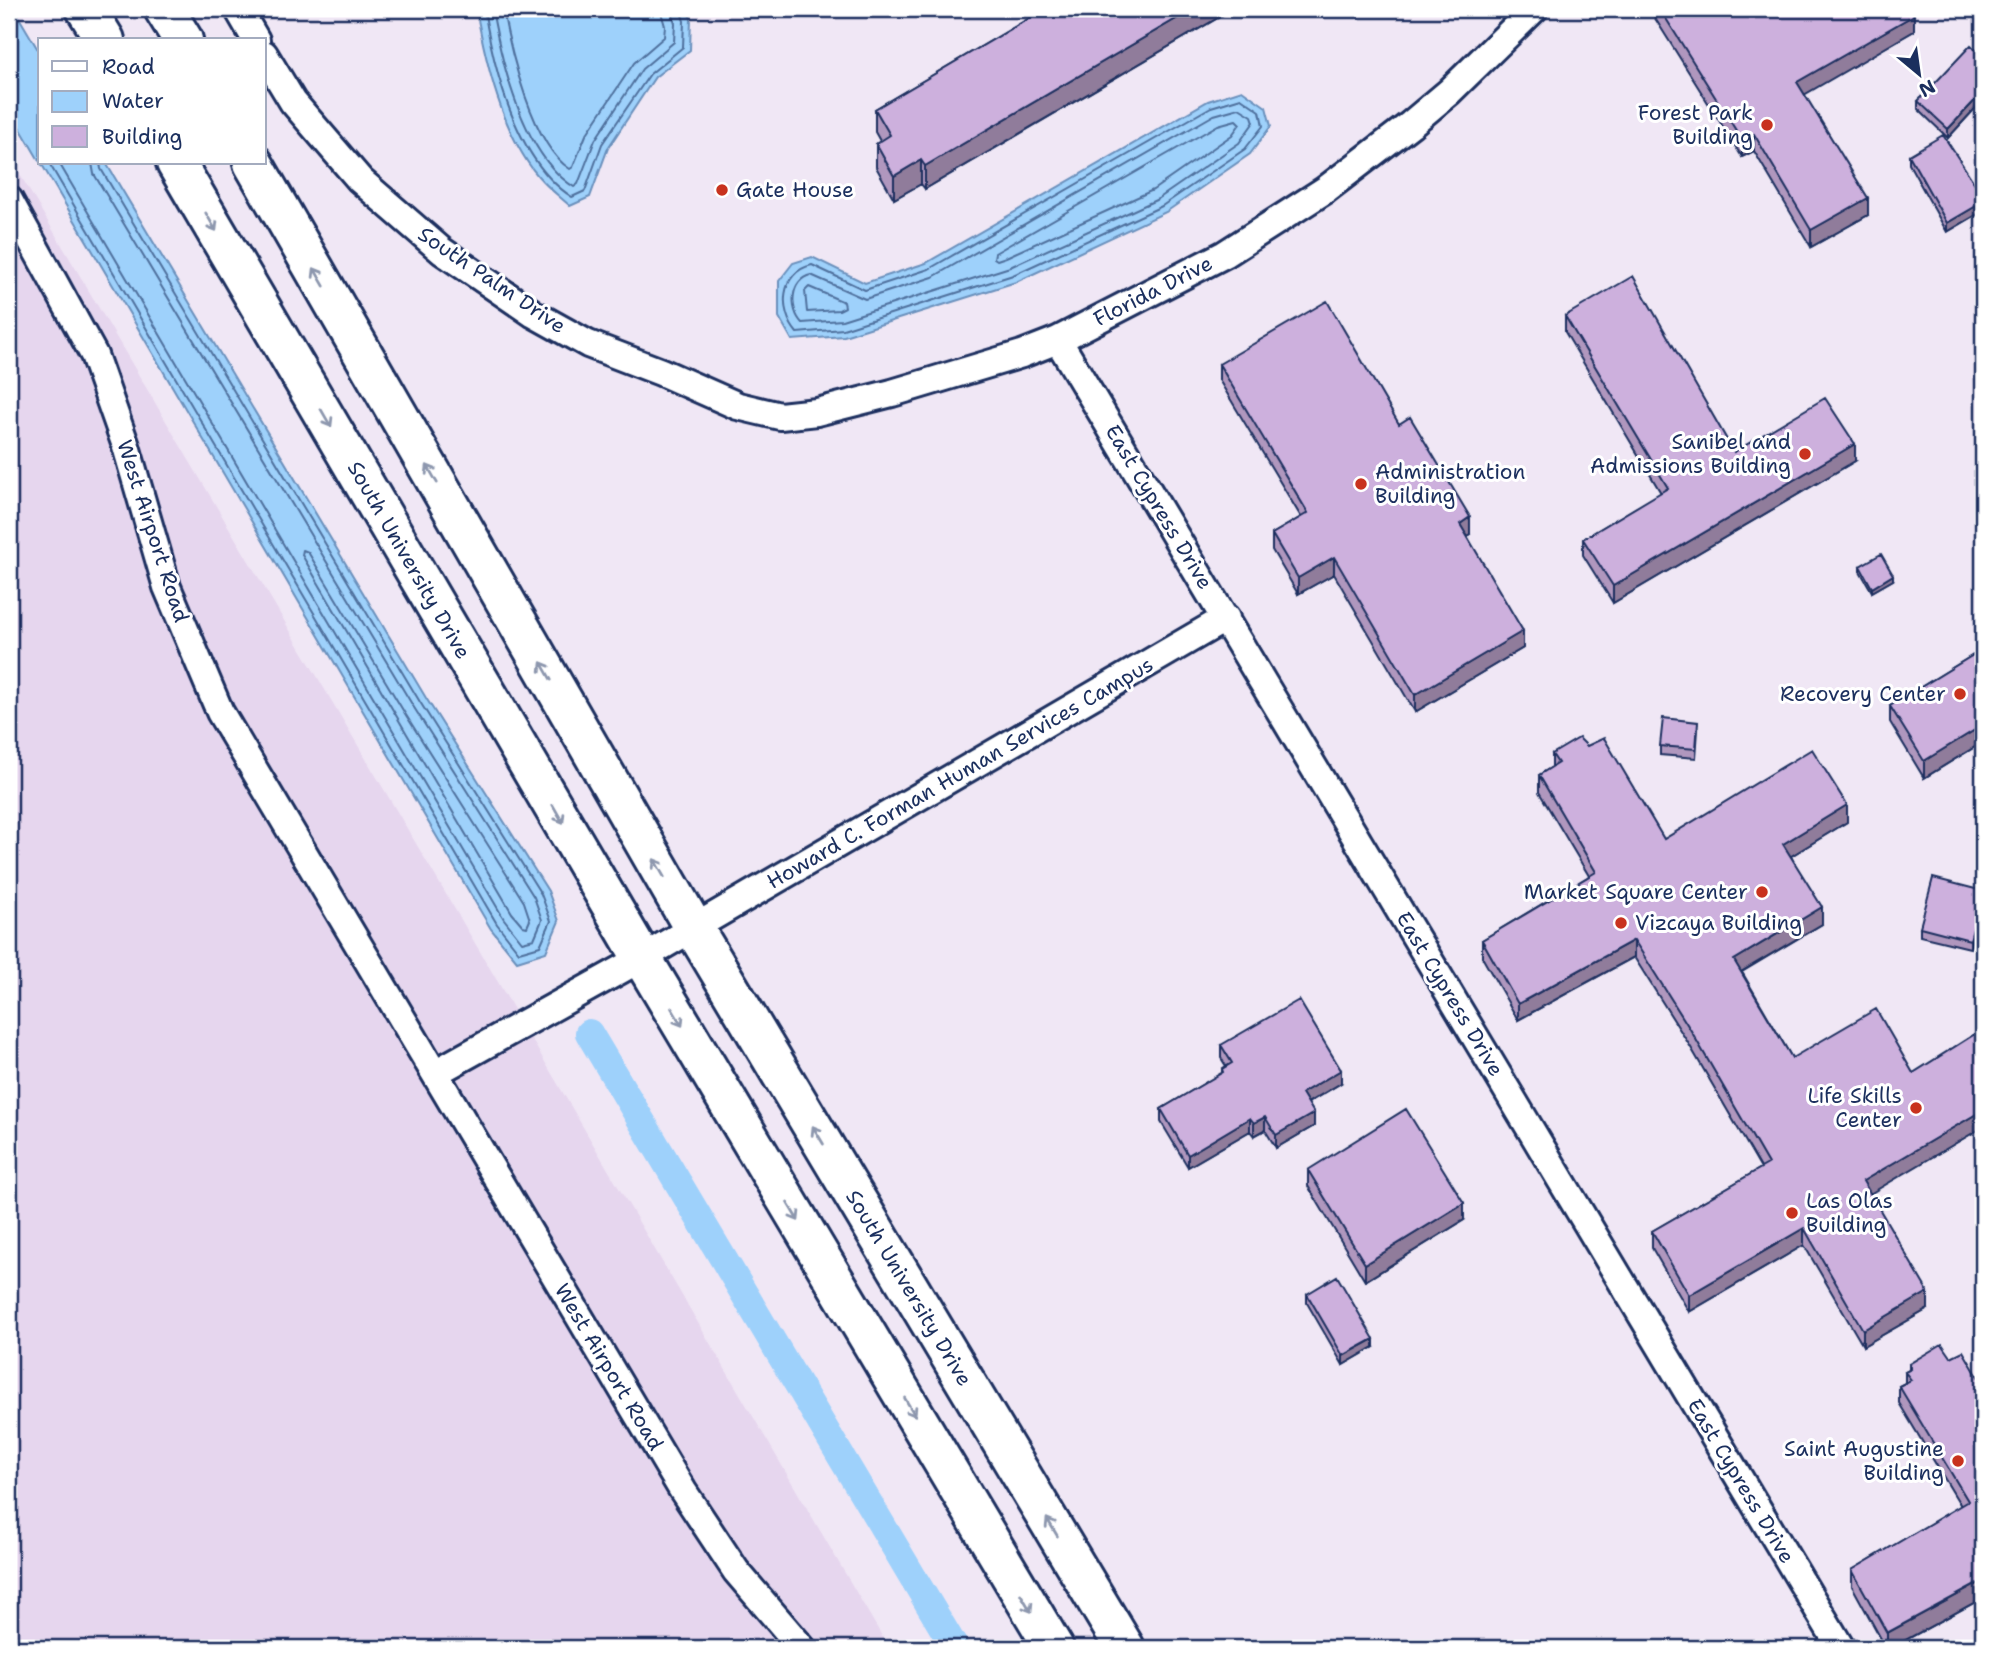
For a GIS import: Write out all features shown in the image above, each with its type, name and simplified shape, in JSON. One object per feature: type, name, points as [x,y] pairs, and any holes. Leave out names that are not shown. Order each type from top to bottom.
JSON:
[{"type":"main road","points":[[86,9],[104,38]]},
{"type":"main road","points":[[164,9],[182,38]]},
{"type":"main road","name":"South University Drive","points":[[177,164],[642,958],[1054,1648]]},
{"type":"main road","name":"South University Drive","points":[[254,164],[694,928],[1125,1648]]},
{"type":"street","points":[[238,9],[255,38]]},
{"type":"street","name":"Florida Drive","points":[[704,392],[738,406],[780,416],[817,412],[941,379],[1058,340],[1225,254],[1325,190],[1449,92],[1535,9]]},
{"type":"street","name":"South Palm Drive","points":[[266,57],[293,102],[360,180],[442,251],[534,314],[588,344],[704,392]]},
{"type":"street","name":"West Airport Road","points":[[9,200],[93,355],[126,446],[167,587],[220,712],[683,1491],[736,1570],[802,1648]]},
{"type":"street","name":"East Cypress Drive","points":[[1058,340],[1841,1648]]},
{"type":"street","name":"Howard C. Forman Human Services Campus","points":[[694,928],[1226,618]]},
{"type":"street","points":[[435,1073],[694,928]]},
{"type":"shaded area","points":[[9,156],[495,977],[889,1648],[9,1648]]},
{"type":"water","points":[[9,9],[14,9],[38,50],[38,159],[9,109]]},
{"type":"water","points":[[476,9],[685,9],[691,18],[690,50],[655,77],[608,148],[590,197],[570,206],[542,180],[525,159],[497,97]]},
{"type":"water","points":[[1242,90],[1266,107],[1271,126],[1250,154],[1166,212],[1016,282],[844,336],[792,340],[779,317],[779,281],[793,263],[812,257],[865,283],[926,263],[1208,101]]},
{"type":"water","points":[[42,164],[107,164],[426,698],[548,891],[559,921],[546,952],[517,961],[491,929]]},
{"type":"building","points":[[1045,9],[1193,9],[925,166],[921,160],[894,176],[876,144],[890,135],[875,109]]},
{"type":"building","name":"Forest Park Building","points":[[1660,9],[1910,9],[1914,15],[1797,82],[1868,198],[1811,230],[1754,134],[1742,140]]},
{"type":"building","points":[[1971,45],[1983,57],[1983,92],[1948,129],[1918,101]]},
{"type":"building","points":[[1943,135],[1983,196],[1983,202],[1947,223],[1909,155]]},
{"type":"building","name":"Sanibel and Admissions Building","points":[[1633,276],[1734,452],[1825,398],[1855,444],[1613,586],[1583,539],[1668,488],[1565,316]]},
{"type":"building","name":"Administration Building","points":[[1327,301],[1399,424],[1410,417],[1470,517],[1460,524],[1523,631],[1415,695],[1334,557],[1298,578],[1272,534],[1308,513],[1219,364]]},
{"type":"building","points":[[1881,554],[1893,575],[1872,588],[1860,566]]},
{"type":"building","name":"Recovery Center","points":[[1983,649],[1983,725],[1924,761],[1890,706]]},
{"type":"building","points":[[1663,718],[1698,722],[1696,749],[1660,746]]},
{"type":"building","points":[[1579,738],[1587,746],[1604,738],[1664,839],[1812,749],[1847,805],[1783,844],[1822,907],[1734,960],[1792,1058],[1876,1009],[1913,1073],[1975,1034],[1983,1047],[1983,1110],[1863,1181],[1928,1292],[1863,1330],[1804,1228],[1689,1295],[1652,1231],[1768,1164],[1690,1029],[1634,940],[1518,1004],[1482,940],[1596,872],[1539,775],[1558,763],[1552,754]]},
{"type":"building","points":[[1933,878],[1983,891],[1970,940],[1920,927]]},
{"type":"building","points":[[1299,1000],[1341,1070],[1302,1093],[1314,1113],[1276,1135],[1265,1117],[1254,1123],[1250,1118],[1188,1155],[1161,1109],[1223,1072],[1222,1069],[1232,1063],[1221,1045]]},
{"type":"building","points":[[1406,1109],[1464,1203],[1365,1264],[1308,1170]]},
{"type":"building","points":[[1337,1276],[1374,1339],[1343,1356],[1307,1294]]},
{"type":"building","name":"Saint Augustine Building","points":[[1942,1344],[1951,1357],[1963,1351],[1983,1385],[1983,1581],[1887,1633],[1852,1570],[1968,1501],[1899,1386],[1911,1380],[1905,1372],[1911,1369],[1909,1364]]},
{"type":"waterway","points":[[589,1033],[955,1648]]},
{"type":"place","name":"Forest Park Building","points":[[1767,125]]},
{"type":"place","name":"Gate House","points":[[722,190]]},
{"type":"place","name":"Sanibel and Admissions Building","points":[[1805,454]]},
{"type":"place","name":"Administration Building","points":[[1361,484]]},
{"type":"place","name":"Recovery Center","points":[[1960,694]]},
{"type":"place","name":"Market Square Center","points":[[1762,892]]},
{"type":"place","name":"Vizcaya Building","points":[[1621,923]]},
{"type":"place","name":"Life Skills Center","points":[[1916,1108]]},
{"type":"place","name":"Las Olas Building","points":[[1792,1213]]},
{"type":"place","name":"Saint Augustine Building","points":[[1958,1461]]}]
